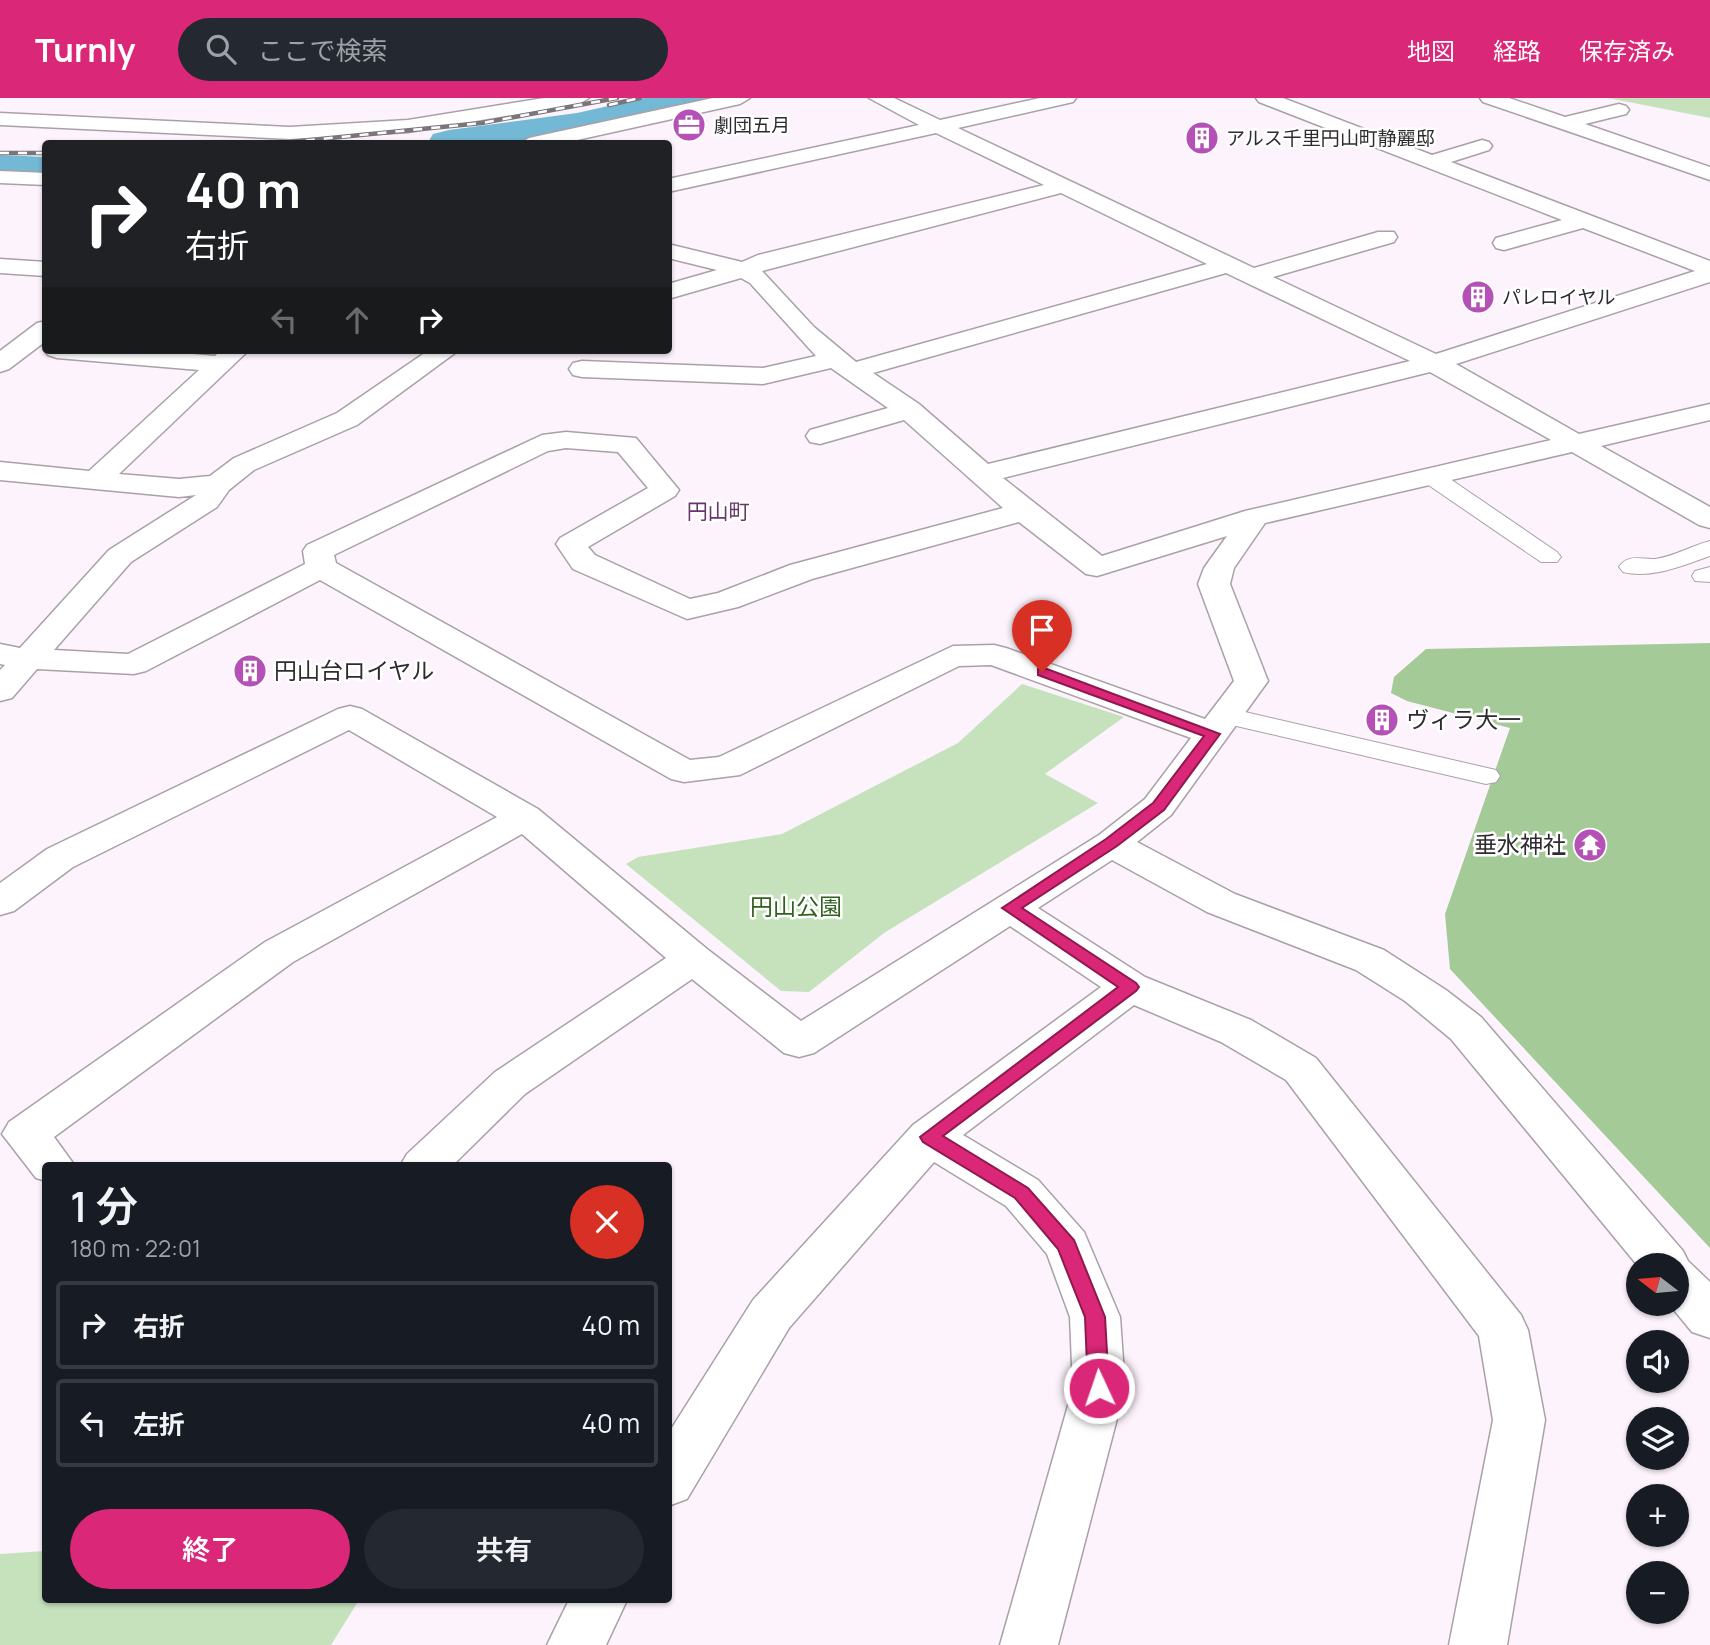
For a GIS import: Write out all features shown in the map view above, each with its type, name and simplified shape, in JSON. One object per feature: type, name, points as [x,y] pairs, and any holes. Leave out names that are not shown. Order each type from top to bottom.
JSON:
[{"type":"street","points":[[0,119],[108,122],[267,133],[363,130],[449,120],[579,98]]},
{"type":"street","points":[[547,140],[740,98]]},
{"type":"street","points":[[879,98],[1434,363],[1710,519]]},
{"type":"street","points":[[672,185],[1066,98]]},
{"type":"street","points":[[1266,98],[1710,269]]},
{"type":"street","points":[[1490,98],[1559,125],[1710,174]]},
{"type":"street","points":[[108,122],[121,106]]},
{"type":"street","points":[[193,129],[201,108]]},
{"type":"street","points":[[1559,125],[1619,110]]},
{"type":"street","points":[[1432,161],[1482,146]]},
{"type":"street","points":[[0,177],[42,179]]},
{"type":"street","points":[[672,291],[744,270],[766,260],[1065,186]]},
{"type":"street","points":[[1504,243],[1585,220]]},
{"type":"street","points":[[1251,276],[1386,237]]},
{"type":"street","points":[[672,252],[744,270],[758,278],[805,332],[844,365],[909,410],[1024,511],[1097,567],[1255,517],[1710,412]]},
{"type":"street","points":[[582,369],[763,376],[844,365],[1228,265]]},
{"type":"street","points":[[0,266],[42,269]]},
{"type":"street","points":[[983,474],[1434,363],[1710,274]]},
{"type":"street","points":[[0,364],[42,331]]},
{"type":"street","points":[[155,354],[228,357]]},
{"type":"street","points":[[0,691],[13,657],[120,556],[207,501],[218,484],[244,464],[346,419],[440,354]]},
{"type":"street","points":[[96,480],[228,357]]},
{"type":"street","points":[[820,436],[909,410]]},
{"type":"street","points":[[321,568],[318,551],[542,443],[566,440],[626,444],[666,490],[570,544],[583,562],[687,609],[727,600],[801,572],[1024,511]]},
{"type":"street","points":[[0,471],[179,488],[218,484]]},
{"type":"street","points":[[0,902],[60,858],[350,716],[525,817],[693,959],[799,1042],[1111,843],[1158,807],[1251,681],[1214,584],[1215,576],[1255,517]]},
{"type":"street","points":[[13,657],[134,664],[259,597],[321,568]]},
{"type":"street","points":[[321,568],[684,771],[727,767],[953,656],[994,655],[1220,725]]},
{"type":"street","points":[[49,1162],[25,1134],[279,952],[525,817]]},
{"type":"street","points":[[1111,843],[1148,867],[1258,919],[1343,947],[1371,960],[1432,1000],[1466,1028],[1656,1253]]},
{"type":"street","points":[[1010,908],[1130,987],[1236,1031],[1301,1069],[1503,1330],[1519,1420],[1478,1645]]},
{"type":"street","points":[[427,1162],[510,1083],[693,959]]},
{"type":"street","points":[[672,1475],[771,1314],[929,1137],[1130,987]]},
{"type":"street","points":[[929,1137],[1021,1193],[1067,1245],[1095,1317],[1099,1388],[1029,1645]]},
{"type":"street","points":[[1689,1292],[1710,1317]]},
{"type":"street","points":[[576,1645],[597,1603]]},
{"type":"lane","points":[[1432,477],[1549,557]]},
{"type":"lane","points":[[1631,567],[1643,563],[1651,568],[1710,548]]},
{"type":"lane","points":[[1220,725],[1486,776]]},
{"type":"green space","points":[[1608,98],[1710,98],[1710,118]]},
{"type":"green space","name":"垂水神社","points":[[1710,643],[1710,1248],[1450,969],[1445,914],[1510,728],[1407,701],[1391,693],[1394,677],[1426,649]]},
{"type":"green space","name":"円山公園","points":[[1022,684],[1124,717],[1045,774],[1098,803],[884,933],[809,992],[781,991],[626,864],[638,857],[782,834],[958,743]]},
{"type":"green space","points":[[42,1551],[42,1603],[357,1603],[331,1645],[0,1645],[0,1554]]},
{"type":"waterway","points":[[477,140],[577,126],[703,98]]},
{"type":"waterway","points":[[0,169],[42,171]]},
{"type":"railway","points":[[310,140],[482,123],[617,98]]},
{"type":"railway","points":[[609,105],[640,98]]},
{"type":"railway","points":[[0,153],[42,153]]},
{"type":"place","name":"劇団五月","points":[[689,125]]},
{"type":"place","name":"アルス千里円山町静麗邸","points":[[1202,138]]},
{"type":"place","name":"パレロイヤル","points":[[1478,297]]},
{"type":"place","name":"円山台ロイヤル","points":[[250,671]]},
{"type":"place","name":"ヴィラ大一","points":[[1382,720]]},
{"type":"place","name":"垂水神社","points":[[1590,845]]},
{"type":"district","name":"円山町","points":[[718,512]]},
{"type":"route","points":[[1042,672],[1213,734],[1158,807],[1111,843],[1010,908],[1130,987],[929,1137],[1021,1193],[1067,1245],[1095,1317],[1099,1388]]}]
